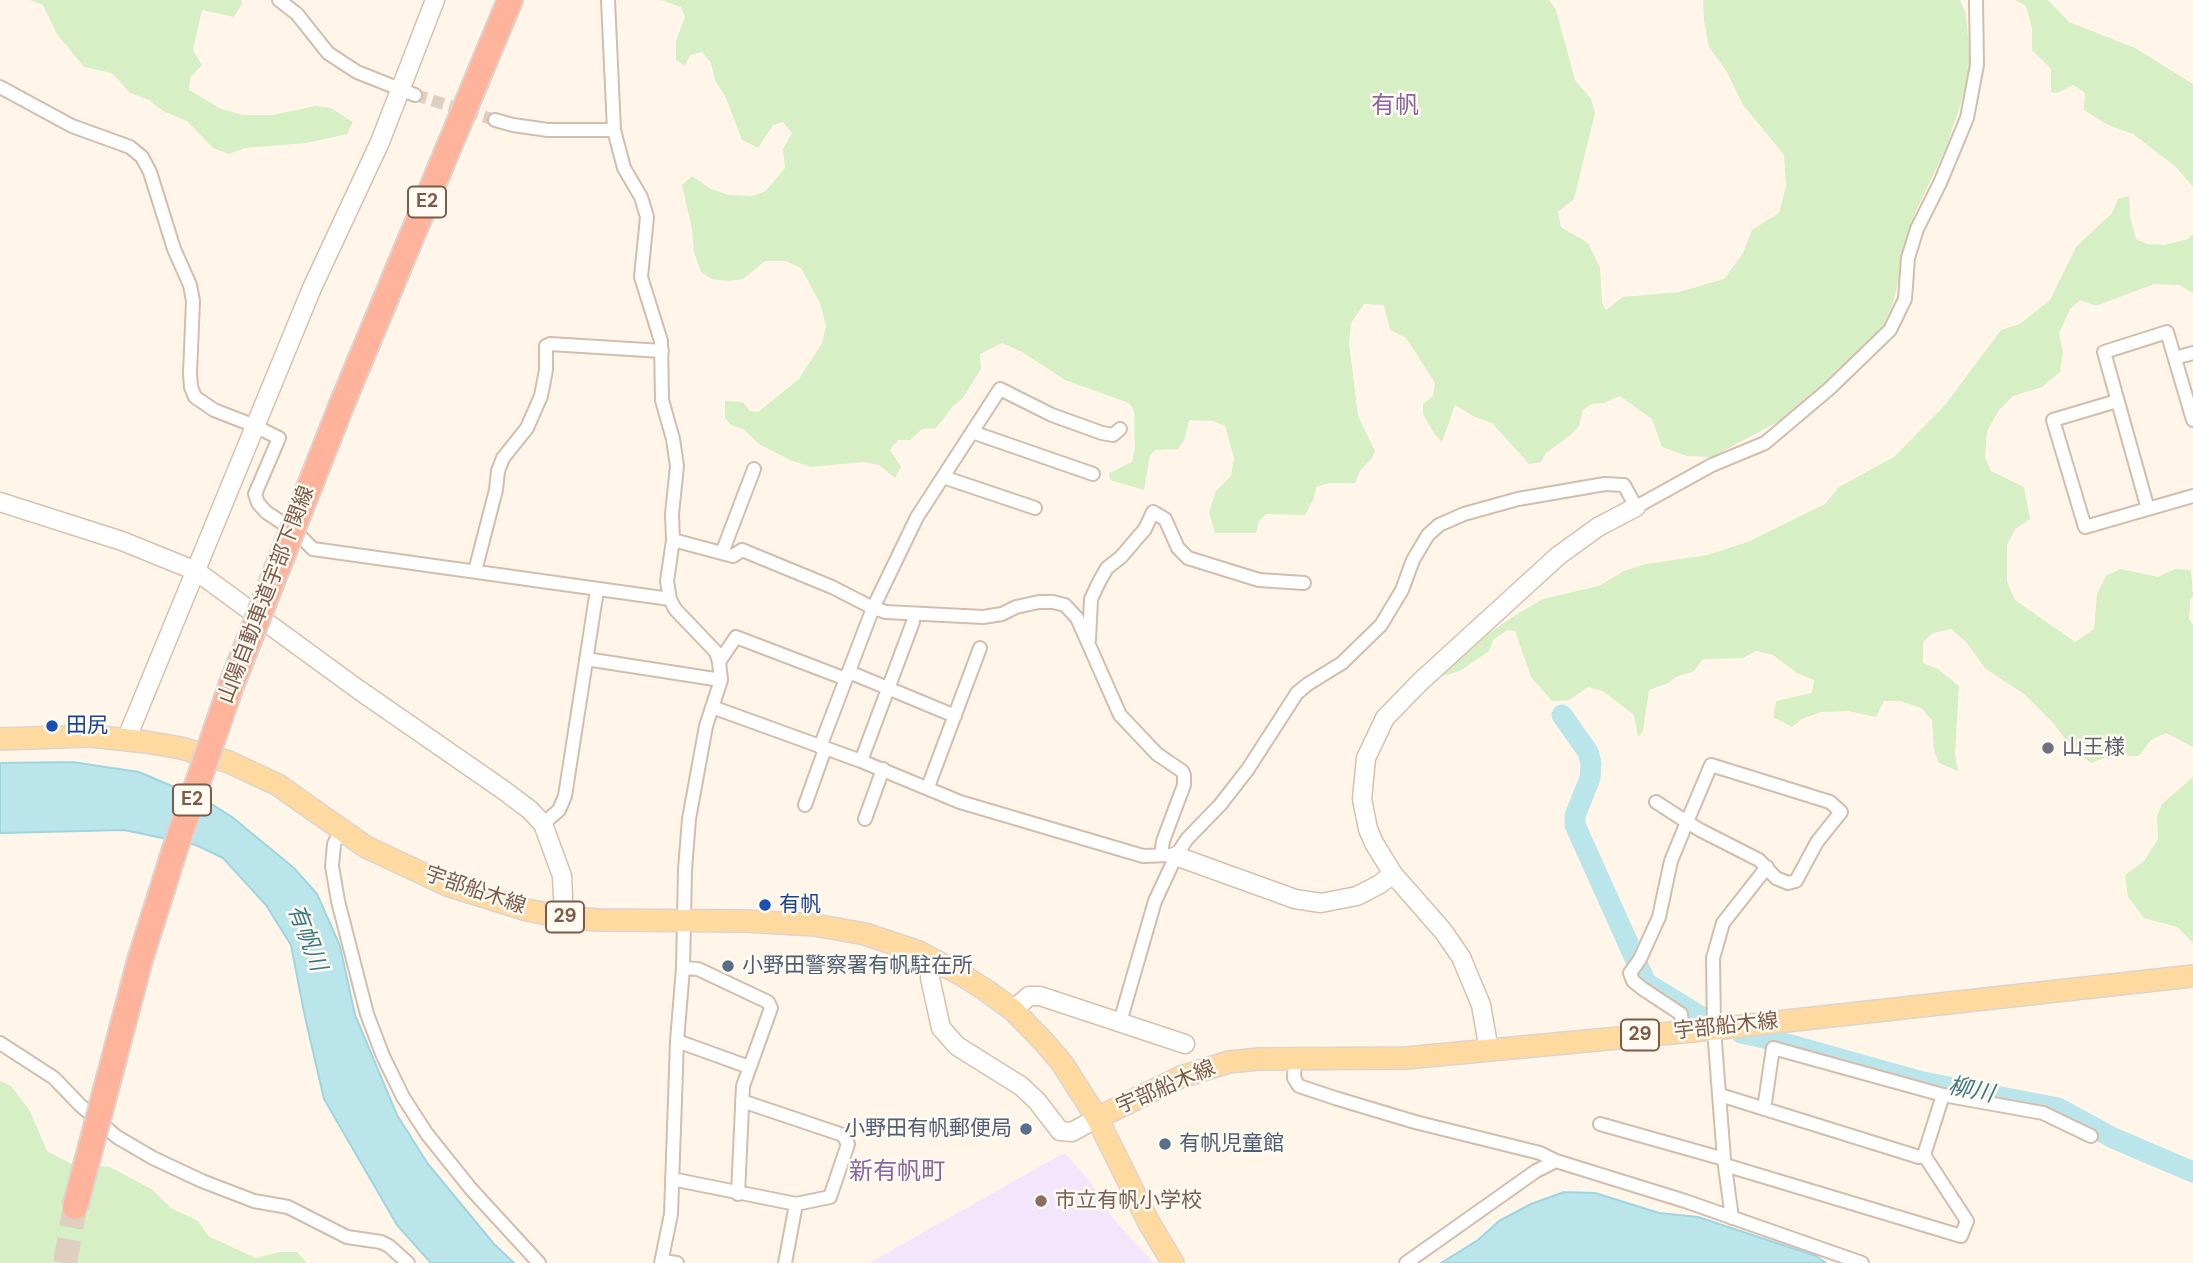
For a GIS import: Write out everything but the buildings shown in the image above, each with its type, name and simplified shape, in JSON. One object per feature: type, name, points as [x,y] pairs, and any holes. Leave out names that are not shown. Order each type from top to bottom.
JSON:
[{"type":"highway","name":"山陽自動車道宇部下関線","points":[[75,1207],[137,974],[174,852],[231,686],[342,404],[510,0]]},
{"type":"main road","name":"宇部船木線","points":[[0,739],[91,736],[126,740],[181,748],[253,771],[278,785],[366,847],[447,885],[504,904],[564,917],[787,922],[865,934],[919,952],[962,975],[1013,1010],[1062,1063],[1097,1118],[1181,1077],[1205,1068],[1239,1061],[1406,1058],[1714,1029],[2193,976]]},
{"type":"main road","points":[[1097,1118],[1149,1223],[1173,1263]]},
{"type":"street","points":[[279,0],[297,14],[328,53],[357,72],[408,93]]},
{"type":"street","points":[[126,740],[312,288],[408,93],[435,0]]},
{"type":"street","points":[[608,0],[614,130],[624,168],[641,197],[647,217],[641,277],[662,351],[662,400],[677,466],[672,514],[673,540],[667,581],[675,609],[716,652],[721,680],[698,762],[685,869],[685,921],[677,1041],[671,1214],[662,1262],[677,1263]]},
{"type":"street","points":[[1489,1050],[1481,1005],[1466,966],[1443,931],[1393,874],[1368,829],[1362,799],[1366,758],[1385,718],[1404,697],[1558,556],[1598,527],[1712,465],[1765,443],[1829,389],[1890,330],[1905,299],[1908,258],[1917,229],[1967,118],[1977,65],[1976,0]]},
{"type":"street","points":[[0,87],[72,126],[130,147],[142,157],[150,172],[174,249],[190,285],[193,313],[190,373],[195,397],[214,410],[279,438],[255,494],[265,512],[296,533],[313,549],[670,599]]},
{"type":"street","points":[[495,120],[548,130],[614,130]]},
{"type":"street","points":[[2148,509],[2104,352],[2167,332],[2193,420]]},
{"type":"street","points":[[475,571],[496,490],[498,471],[503,458],[527,428],[541,396],[547,370],[545,346],[550,344],[662,351]]},
{"type":"street","points":[[2175,358],[2193,353]]},
{"type":"street","points":[[805,805],[847,676],[873,608],[917,517],[1000,389],[1052,415],[1102,433],[1113,435],[1120,429]]},
{"type":"street","points":[[2117,401],[2053,420],[2085,527],[2193,496]]},
{"type":"street","points":[[972,432],[1093,474]]},
{"type":"street","points":[[722,553],[754,469]]},
{"type":"street","points":[[943,477],[1035,508]]},
{"type":"street","points":[[1119,1022],[1168,855],[1220,805],[1248,769],[1297,693],[1342,663],[1381,625],[1402,590],[1419,548],[1428,535],[1439,525],[1464,514],[1518,499],[1614,483],[1624,485],[1636,507]]},
{"type":"street","points":[[0,502],[122,541],[196,571],[369,697],[502,789],[530,810],[543,824],[562,876],[564,917]]},
{"type":"street","points":[[1088,641],[1091,599],[1099,582],[1107,568],[1121,557],[1146,528],[1153,512],[1165,519],[1178,548],[1188,558],[1259,580],[1304,583]]},
{"type":"street","points":[[673,540],[733,556],[742,550],[832,587],[873,608],[904,614],[983,617],[1040,602],[1065,605],[1077,618],[1120,715],[1157,754],[1184,775],[1184,785],[1163,841],[1168,855]]},
{"type":"street","points":[[543,824],[559,810],[565,796],[597,590]]},
{"type":"street","points":[[861,761],[913,622]]},
{"type":"street","points":[[719,662],[736,637],[954,716]]},
{"type":"street","points":[[928,787],[981,648]]},
{"type":"street","points":[[586,659],[721,680]]},
{"type":"street","points":[[712,707],[883,769],[960,802],[1143,856],[1168,855],[1308,902],[1334,902],[1357,897],[1393,874]]},
{"type":"street","points":[[1656,802],[1687,822],[1742,850],[1767,867],[1783,883],[1796,881],[1818,842],[1841,812],[1830,802],[1711,765],[1687,822],[1671,860],[1659,918],[1640,959],[1630,973],[1633,981],[1681,1014],[1683,1031]]},
{"type":"street","points":[[865,819],[883,769]]},
{"type":"street","points":[[342,829],[334,844],[331,866],[367,1014],[383,1056],[403,1097],[427,1134],[471,1189],[539,1263]]},
{"type":"street","points":[[1732,1218],[1724,1162],[1714,1029],[1713,958],[1723,923],[1767,867]]},
{"type":"street","points":[[683,968],[698,970],[768,1002],[771,1009],[743,1086],[738,1194]]},
{"type":"street","points":[[930,978],[941,1028],[947,1038],[1021,1086],[1060,1130],[1072,1132],[1097,1118]]},
{"type":"street","points":[[1013,1010],[1025,998],[1034,995],[1185,1044]]},
{"type":"street","points":[[677,1041],[749,1066]]},
{"type":"street","points":[[0,1043],[54,1078],[117,1137],[153,1158],[201,1181],[254,1201],[288,1207],[347,1237],[389,1245],[408,1263]]},
{"type":"street","points":[[1764,1109],[1773,1048],[1943,1096],[2043,1113],[2091,1136]]},
{"type":"street","points":[[1295,1059],[1294,1078],[1299,1086],[1415,1122],[1540,1153],[1556,1161],[1862,1263]]},
{"type":"street","points":[[1720,1095],[1919,1157],[1924,1155]]},
{"type":"street","points":[[1924,1155],[1943,1096]]},
{"type":"street","points":[[672,1179],[796,1204],[830,1197],[848,1144],[843,1135],[742,1101]]},
{"type":"street","points":[[1600,1124],[1961,1236],[1967,1221],[1924,1155]]},
{"type":"street","points":[[1406,1263],[1536,1171],[1556,1161]]},
{"type":"street","points":[[785,1263],[796,1204]]},
{"type":"shaded area","name":"市立有帆小学校","points":[[1066,1154],[1090,1182],[1114,1220],[1154,1263],[869,1263],[1060,1155]]},
{"type":"green space","points":[[30,0],[241,0],[242,4],[234,17],[202,10],[193,50],[202,65],[190,78],[189,90],[221,109],[243,115],[273,115],[316,106],[331,108],[353,122],[347,134],[306,143],[245,148],[229,154],[213,148],[187,121],[130,93],[112,73],[84,67],[57,34],[43,5]]},
{"type":"green space","points":[[661,0],[1549,0],[1556,10],[1575,80],[1591,99],[1595,113],[1574,199],[1558,212],[1561,227],[1588,243],[1600,268],[1602,303],[1606,310],[1623,297],[1679,292],[1724,279],[1743,253],[1752,230],[1779,213],[1786,186],[1784,155],[1743,105],[1727,72],[1709,47],[1703,0],[1960,0],[1966,14],[1970,63],[1961,103],[1946,148],[1915,213],[1893,303],[1882,328],[1789,416],[1712,457],[1687,456],[1662,447],[1652,419],[1620,396],[1604,403],[1592,404],[1583,410],[1579,426],[1568,437],[1546,453],[1541,462],[1529,464],[1492,423],[1455,405],[1442,442],[1423,414],[1423,404],[1433,396],[1435,383],[1406,338],[1390,330],[1384,305],[1364,304],[1351,323],[1349,343],[1358,416],[1375,451],[1372,458],[1360,471],[1355,483],[1329,483],[1316,487],[1314,498],[1305,515],[1266,514],[1259,521],[1256,533],[1215,533],[1209,512],[1216,491],[1231,476],[1234,458],[1225,426],[1213,421],[1189,420],[1184,441],[1178,449],[1155,450],[1150,455],[1144,490],[1110,480],[1109,473],[1132,462],[1135,449],[1134,411],[1129,403],[1065,380],[1022,352],[1002,343],[980,354],[981,369],[963,398],[936,428],[922,429],[910,440],[898,440],[890,450],[901,467],[895,478],[879,465],[863,462],[811,467],[759,444],[743,429],[731,425],[725,418],[725,401],[743,402],[750,411],[758,412],[799,379],[822,343],[826,326],[820,303],[801,268],[786,261],[765,261],[743,279],[729,281],[712,279],[701,272],[694,252],[682,185],[692,176],[711,189],[729,195],[752,196],[766,191],[785,168],[783,149],[792,133],[783,122],[773,125],[758,148],[742,140],[726,98],[715,80],[711,63],[702,52],[690,55],[685,66],[676,60],[676,41],[685,17],[681,7]]},
{"type":"green space","points":[[2015,0],[2048,0],[2069,22],[2135,48],[2193,84],[2193,187],[2176,167],[2133,134],[2108,125],[2084,110],[2085,93],[2073,85],[2058,93],[2051,92],[2051,69],[2032,50],[2032,28],[2026,6]]},
{"type":"green space","points":[[2129,196],[2130,217],[2136,239],[2147,244],[2165,245],[2188,239],[2193,234],[2193,293],[2179,285],[2154,284],[2096,306],[2080,300],[2070,309],[2059,333],[2063,352],[2060,372],[2042,387],[2013,396],[1999,410],[1987,431],[1985,457],[1991,471],[2024,487],[2030,519],[2015,529],[2007,545],[2007,582],[2015,600],[2075,642],[2094,629],[2097,594],[2106,576],[2120,569],[2158,577],[2175,569],[2191,570],[2193,596],[2190,600],[2189,619],[2193,624],[2193,747],[2166,733],[2151,740],[2139,756],[2128,756],[2111,749],[2104,758],[2091,763],[2072,748],[2053,723],[2024,694],[1986,669],[1966,642],[1951,629],[1933,633],[1923,642],[1923,663],[1938,669],[1959,686],[1955,754],[1958,771],[1939,763],[1934,750],[1932,720],[1921,708],[1901,701],[1884,701],[1876,717],[1848,711],[1821,712],[1802,719],[1792,727],[1773,717],[1776,701],[1812,693],[1814,680],[1797,673],[1773,655],[1756,651],[1743,658],[1703,659],[1694,671],[1649,690],[1643,731],[1638,737],[1634,715],[1603,691],[1588,687],[1569,700],[1552,701],[1531,677],[1515,631],[1507,630],[1493,640],[1489,651],[1460,671],[1439,677],[1476,642],[1543,599],[1599,586],[1624,571],[1646,564],[1708,555],[1750,541],[1825,504],[1839,487],[1894,457],[1945,405],[2001,330],[2020,324],[2050,300],[2076,247],[2112,213],[2118,199]]},
{"type":"green space","points":[[2193,777],[2193,943],[2177,927],[2144,918],[2128,897],[2125,875],[2144,861],[2158,839],[2157,816],[2162,804]]},
{"type":"green space","points":[[0,1081],[11,1086],[30,1111],[47,1151],[70,1163],[110,1167],[153,1190],[171,1208],[198,1221],[208,1236],[256,1258],[280,1252],[297,1252],[307,1263],[0,1263]]},
{"type":"water","name":"有帆川","points":[[72,762],[139,772],[207,801],[232,817],[294,868],[317,894],[340,946],[355,1015],[397,1115],[428,1164],[494,1244],[514,1263],[431,1263],[397,1225],[324,1099],[291,945],[266,905],[223,858],[196,845],[124,830],[0,833],[0,763]]},
{"type":"water","points":[[1564,1192],[1595,1193],[1659,1213],[1698,1217],[1816,1256],[1826,1263],[1441,1263],[1478,1240],[1499,1221],[1531,1204]]},
{"type":"waterway","name":"柳川","points":[[1562,715],[1588,752],[1591,763],[1590,778],[1575,816],[1575,825],[1646,983],[1703,1018]]},
{"type":"waterway","name":"柳川","points":[[1741,1033],[1923,1082],[2058,1108],[2113,1138],[2193,1172]]},
{"type":"tunnel","points":[[415,95],[495,120]]},
{"type":"tunnel","points":[[65,1263],[75,1207]]},
{"type":"place","name":"田尻","points":[[52,726]]},
{"type":"place","name":"山王様","points":[[2048,748]]},
{"type":"place","name":"有帆","points":[[765,905]]},
{"type":"place","name":"小野田警察署有帆駐在所","points":[[728,966]]},
{"type":"place","name":"小野田有帆郵便局","points":[[1026,1129]]},
{"type":"place","name":"有帆児童館","points":[[1165,1144]]},
{"type":"place","name":"市立有帆小学校","points":[[1041,1201]]},
{"type":"district","name":"有帆","points":[[1395,107]]},
{"type":"district","name":"新有帆町","points":[[897,1173]]}]
